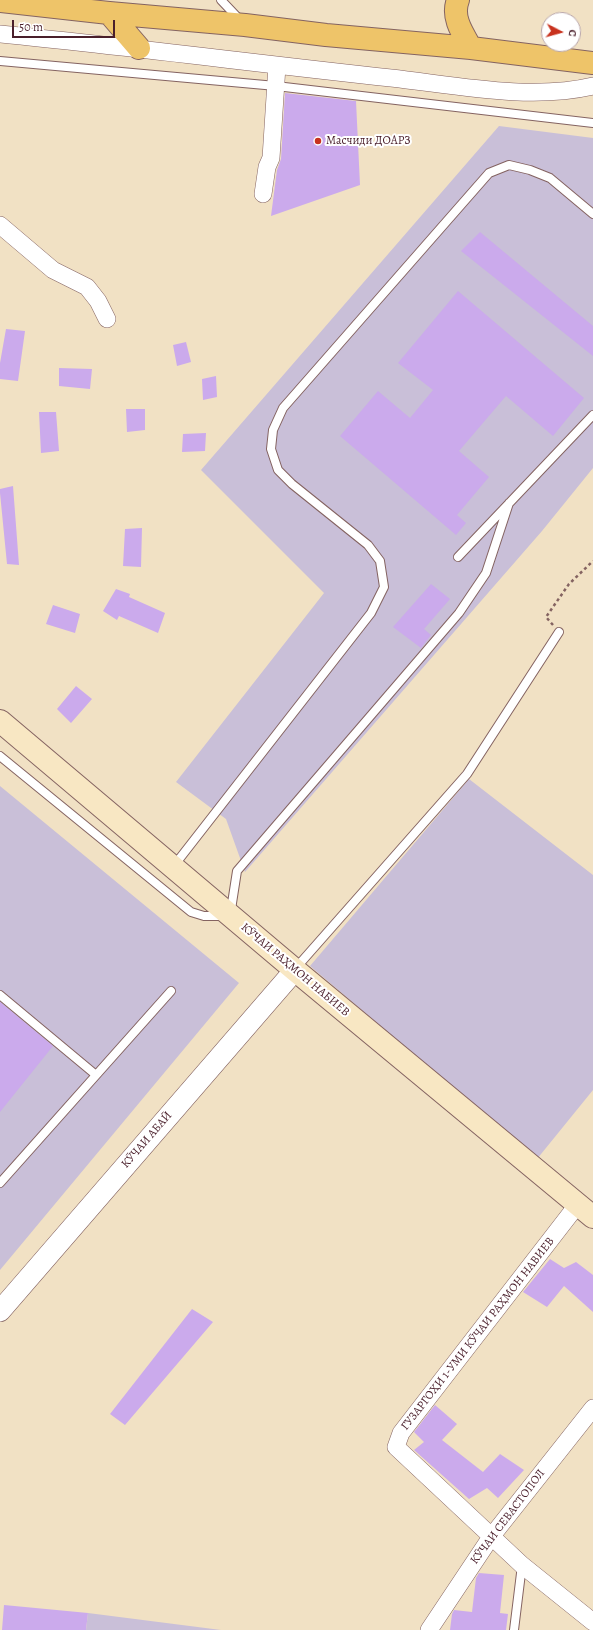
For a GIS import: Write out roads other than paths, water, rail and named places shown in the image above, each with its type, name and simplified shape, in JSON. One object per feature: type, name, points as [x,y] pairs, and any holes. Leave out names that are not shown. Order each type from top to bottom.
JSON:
[{"type":"main road","points":[[458,0],[455,6],[458,26],[471,48]]},
{"type":"main road","points":[[4,5],[245,25],[326,35],[471,48],[593,63]]},
{"type":"main road","points":[[108,13],[140,48]]},
{"type":"main road","name":"КӮЧАИ РАҲМОН НАБИЕВ","points":[[0,721],[294,970],[586,1211]]},
{"type":"street","points":[[0,34],[140,48],[277,66],[524,92],[578,90],[593,86]]},
{"type":"street","points":[[263,194],[267,167],[271,158],[277,66]]},
{"type":"street","points":[[0,225],[53,270],[87,287],[98,301],[107,319]]},
{"type":"street","name":"КӮЧАИ АБАӢ","points":[[0,1311],[294,970]]},
{"type":"street","name":"ГУЗАРГОҲИ 1-УМИ КӮЧАИ РАҲМОН НАВИЕВ","points":[[586,1211],[401,1433],[396,1447],[522,1565],[593,1622]]},
{"type":"street","name":"КӮЧАИ СЕВАСТОПОЛ","points":[[428,1630],[491,1537],[593,1408]]},
{"type":"lane","points":[[221,0],[245,25]]},
{"type":"lane","points":[[0,61],[276,86],[593,123]]},
{"type":"lane","points":[[173,868],[371,613],[384,587],[380,561],[368,545],[292,484],[278,470],[271,449],[273,430],[283,408],[489,173],[508,165],[530,170],[550,178],[593,212]]},
{"type":"lane","points":[[458,557],[593,415]]},
{"type":"lane","points":[[0,756],[191,912],[204,916],[230,916],[237,871],[460,613],[486,573],[509,503]]},
{"type":"lane","points":[[294,970],[468,774],[559,632]]},
{"type":"lane","points":[[1,1180],[171,991]]},
{"type":"lane","points":[[0,995],[96,1075]]},
{"type":"lane","points":[[514,1630],[522,1565]]},
{"type":"place","name":"Масчиди ДОАРЗ","points":[[318,141]]}]
